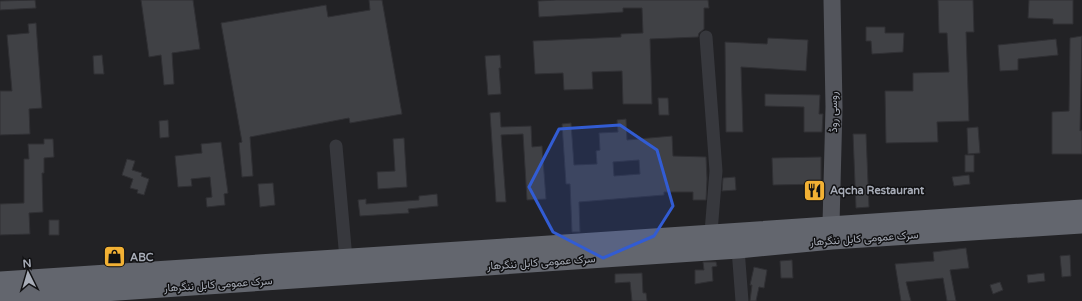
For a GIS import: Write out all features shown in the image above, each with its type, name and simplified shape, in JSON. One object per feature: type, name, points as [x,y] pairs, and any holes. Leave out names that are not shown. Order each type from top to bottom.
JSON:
[{"type":"highway","name":"سرک عمومی کابل ننگرهار","points":[[0,299],[493,257],[711,232],[1082,209]]},
{"type":"highway","name":"سرک عمومی کابل ننگرهار","points":[[0,281],[346,259],[493,257],[738,249],[832,240],[1082,224]]},
{"type":"main road","name":"روسی روڈ","points":[[831,224],[834,107],[832,0]]},
{"type":"street","points":[[706,37],[716,171],[711,232]]},
{"type":"street","points":[[336,146],[346,259]]},
{"type":"street","points":[[738,249],[742,301]]},
{"type":"highlighted area","points":[[620,125],[657,150],[673,206],[654,236],[603,258],[553,232],[529,187],[559,129]]},
{"type":"shaded area","points":[[0,0],[1082,0],[1082,301],[0,301]]},
{"type":"building","points":[[35,0],[36,8],[0,10],[0,1]]},
{"type":"building","points":[[141,0],[193,0],[200,49],[172,53],[174,84],[164,85],[161,55],[149,57]]},
{"type":"building","points":[[369,0],[382,0],[402,114],[350,123],[349,118],[250,137],[253,176],[242,177],[239,143],[242,142],[221,23],[326,5],[328,17],[370,10]]},
{"type":"building","points":[[708,0],[709,8],[704,8],[704,29],[699,33],[698,37],[650,39],[652,104],[623,104],[622,71],[592,72],[593,89],[564,90],[563,73],[535,74],[533,41],[621,37],[621,34],[643,33],[642,8],[623,8],[623,12],[539,17],[538,1]]},
{"type":"building","points":[[938,0],[973,0],[974,32],[966,32],[969,121],[937,122],[938,142],[886,143],[885,91],[913,91],[913,73],[949,72],[947,33],[939,33]]},
{"type":"building","points":[[1029,0],[1073,0],[1073,24],[1053,24],[1053,19],[1028,18]]},
{"type":"building","points":[[36,23],[42,108],[29,109],[30,134],[0,135],[0,91],[12,91],[7,35],[29,33],[28,24]]},
{"type":"building","points":[[866,27],[885,27],[885,33],[904,33],[903,52],[872,54],[871,41],[866,41]]},
{"type":"building","points":[[1082,36],[1080,131],[1082,130],[1082,154],[1052,154],[1052,112],[1069,111],[1070,38]]},
{"type":"building","points":[[768,38],[808,40],[806,71],[741,67],[743,132],[726,132],[725,42],[767,44]]},
{"type":"building","points":[[1056,39],[1058,55],[1018,59],[1018,70],[1000,71],[998,45]]},
{"type":"building","points":[[102,55],[104,74],[94,74],[93,56]]},
{"type":"building","points":[[500,55],[501,68],[499,68],[501,94],[488,95],[485,56]]},
{"type":"building","points":[[765,94],[820,95],[819,114],[823,114],[822,132],[804,132],[804,107],[765,106]]},
{"type":"building","points":[[658,98],[668,98],[669,115],[659,115]]},
{"type":"building","points":[[500,112],[501,127],[531,126],[532,147],[542,146],[546,199],[527,200],[523,134],[501,135],[506,202],[496,202],[490,113]]},
{"type":"building","points":[[626,119],[627,140],[672,136],[673,156],[706,157],[706,200],[693,200],[693,192],[664,192],[664,195],[579,202],[580,232],[572,232],[570,184],[566,184],[562,124],[571,123],[574,165],[597,164],[596,151],[600,150],[599,133],[618,132],[617,120]],"holes":[[[639,160],[640,174],[614,176],[613,162]]]},
{"type":"building","points":[[168,120],[169,137],[160,138],[159,121]]},
{"type":"building","points":[[978,127],[980,153],[968,154],[967,128]]},
{"type":"building","points":[[853,134],[866,134],[869,207],[856,208]]},
{"type":"building","points":[[404,138],[407,187],[378,189],[377,172],[395,171],[393,139]]},
{"type":"building","points":[[44,139],[53,139],[54,157],[44,158],[44,173],[42,173],[43,212],[29,213],[30,234],[0,235],[0,204],[24,203],[24,159],[29,159],[28,144],[44,144]]},
{"type":"building","points":[[221,142],[228,193],[224,194],[225,205],[207,207],[206,198],[212,197],[210,177],[191,179],[192,186],[178,187],[175,156],[202,153],[201,144]]},
{"type":"building","points":[[965,155],[974,155],[974,172],[965,172]]},
{"type":"building","points":[[821,157],[821,184],[773,185],[772,158]]},
{"type":"building","points":[[127,159],[135,161],[132,170],[142,173],[141,176],[149,179],[144,195],[137,193],[138,190],[130,188],[133,179],[122,175]]},
{"type":"building","points":[[969,175],[970,184],[954,186],[952,177]]},
{"type":"building","points":[[735,177],[736,190],[722,191],[723,178]]},
{"type":"building","points":[[273,183],[275,205],[260,207],[258,184]]},
{"type":"building","points":[[437,194],[438,206],[408,209],[409,213],[360,216],[358,200],[366,199],[366,204],[419,200],[419,196]]},
{"type":"building","points":[[49,220],[59,220],[59,235],[49,235]]},
{"type":"building","points":[[966,248],[969,268],[950,270],[956,301],[947,301],[943,278],[906,282],[911,301],[901,301],[895,264],[934,261],[933,252]]},
{"type":"building","points":[[1070,255],[1071,276],[1062,277],[1060,256]]},
{"type":"building","points":[[792,260],[793,278],[781,278],[780,261]]},
{"type":"building","points":[[703,262],[716,262],[717,266],[712,267],[713,281],[695,284],[695,270],[704,270]]},
{"type":"building","points":[[754,267],[767,270],[764,288],[759,287],[756,301],[750,301],[752,285],[750,285]]},
{"type":"building","points":[[642,273],[643,293],[646,293],[647,301],[632,301],[630,282],[615,283],[615,274]]},
{"type":"building","points":[[1044,273],[1045,281],[1028,283],[1027,275]]},
{"type":"building","points":[[1000,282],[1003,290],[993,294],[990,285]]},
{"type":"place","name":"Aqcha Restaurant","points":[[814,190]]},
{"type":"place","name":"ABC","points":[[114,257]]}]
